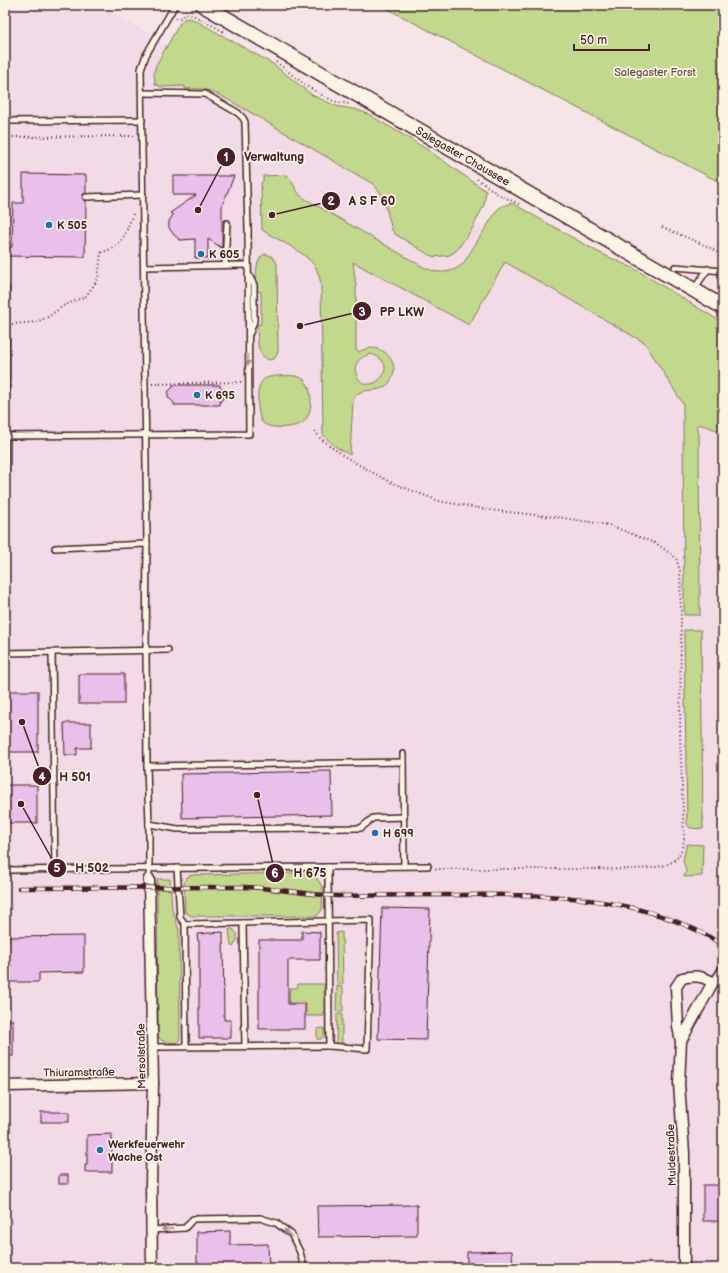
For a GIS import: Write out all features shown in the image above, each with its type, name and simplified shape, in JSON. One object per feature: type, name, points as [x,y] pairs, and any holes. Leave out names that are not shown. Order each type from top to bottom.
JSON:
[{"type":"main road","name":"Salegaster Chaussee","points":[[202,5],[723,307]]},
{"type":"street","name":"Mersolstraße","points":[[149,876],[153,1083],[152,1268]]},
{"type":"street","name":"Muldestraße","points":[[681,1041],[713,982],[705,978],[694,975],[682,978],[676,987],[678,1027],[681,1041],[679,1084],[684,1153],[684,1268]]},
{"type":"street","name":"Thiuramstraße","points":[[5,1086],[153,1083]]},
{"type":"lane","points":[[149,876],[146,650],[146,435],[141,69],[143,61],[175,5]]},
{"type":"lane","points":[[5,436],[248,434],[246,129],[243,118],[238,113],[205,94],[142,94]]},
{"type":"lane","points":[[5,125],[5,121],[142,120]]},
{"type":"lane","points":[[86,197],[143,195]]},
{"type":"lane","points":[[225,265],[227,223]]},
{"type":"lane","points":[[144,267],[248,265]]},
{"type":"lane","points":[[675,267],[723,271]]},
{"type":"lane","points":[[694,290],[708,270]]},
{"type":"lane","points":[[248,274],[254,285],[254,321],[248,338]]},
{"type":"lane","points":[[5,493],[6,288]]},
{"type":"lane","points":[[55,548],[147,544]]},
{"type":"lane","points":[[5,653],[168,650]]},
{"type":"lane","points":[[52,652],[55,870]]},
{"type":"lane","points":[[403,754],[404,866]]},
{"type":"lane","points":[[147,766],[404,762]]},
{"type":"lane","points":[[149,824],[178,829],[361,828],[373,818],[404,817]]},
{"type":"lane","points":[[5,870],[55,870],[149,876],[177,868],[428,866]]},
{"type":"lane","points":[[328,867],[329,1046]]},
{"type":"lane","points":[[177,868],[180,917],[185,924],[186,1046]]},
{"type":"lane","points":[[152,1047],[329,1046],[367,1049],[371,920],[185,924]]},
{"type":"lane","points":[[243,923],[245,1046]]},
{"type":"lane","points":[[713,982],[722,968]]},
{"type":"lane","points":[[152,1230],[185,1228],[193,1220],[260,1218],[276,1223],[291,1234],[300,1252],[304,1268]]},
{"type":"path","points":[[5,137],[142,136]]},
{"type":"path","points":[[5,322],[36,322],[63,306],[86,296],[98,279],[101,253],[114,247],[122,240],[126,235],[133,214],[143,212]]},
{"type":"path","points":[[662,228],[709,247],[723,256]]},
{"type":"path","points":[[145,384],[248,382]]},
{"type":"path","points":[[315,431],[320,438],[345,457],[390,482],[439,501],[489,510],[564,518],[609,525],[657,544],[676,558],[680,571],[680,735],[684,838],[682,849],[678,856],[672,862],[663,866],[616,869],[429,869],[428,866]]},
{"type":"shaded area","points":[[5,5],[99,5],[657,329],[723,371],[723,1268],[5,1268]]},
{"type":"green space","name":"Salegaster Forst","points":[[380,5],[723,5],[723,184]]},
{"type":"green space","points":[[184,19],[193,19],[273,64],[312,95],[336,106],[358,110],[368,114],[425,148],[486,191],[484,205],[472,229],[457,250],[450,255],[434,257],[395,234],[392,230],[383,196],[373,184],[229,100],[204,89],[185,89],[185,86],[161,87],[155,84],[154,73],[156,65],[180,23]]},
{"type":"green space","points":[[286,175],[302,197],[425,268],[440,272],[454,270],[463,264],[497,210],[502,206],[512,203],[598,252],[635,269],[723,323],[723,432],[699,424],[697,426],[697,432],[699,433],[700,615],[684,615],[683,404],[645,343],[505,262],[469,325],[353,262],[356,286],[356,350],[359,352],[376,348],[383,351],[392,362],[394,369],[393,376],[389,383],[384,387],[360,392],[353,400],[350,455],[336,447],[323,435],[321,284],[319,277],[315,266],[304,255],[262,230],[261,183],[263,181],[263,176]],"holes":[[[371,354],[381,359],[385,365],[381,378],[369,384],[362,382],[355,372],[358,361]]]},
{"type":"green space","points":[[265,254],[272,257],[277,264],[278,352],[275,358],[270,360],[262,355],[258,346],[257,335],[257,325],[261,324],[261,292],[257,291],[256,271],[261,257]]},
{"type":"green space","points":[[276,376],[297,376],[307,383],[311,395],[310,410],[305,421],[300,424],[280,428],[265,425],[260,419],[258,408],[259,386],[265,378]]},
{"type":"green space","points":[[684,630],[701,630],[703,829],[690,828],[687,824]]},
{"type":"green space","points":[[687,844],[703,845],[702,876],[684,877],[686,871],[683,860]]},
{"type":"green space","points":[[301,873],[316,877],[323,888],[322,910],[317,916],[191,916],[185,912],[184,882],[187,877],[192,875]]},
{"type":"green space","points":[[157,879],[170,879],[172,909],[179,930],[180,1039],[176,1043],[162,1041],[158,1036]]},
{"type":"green space","points":[[229,929],[233,929],[237,934],[237,940],[233,947],[231,946]]},
{"type":"green space","points":[[342,932],[343,984],[337,984],[336,933]]},
{"type":"green space","points":[[298,984],[324,984],[324,1016],[306,1016],[306,1003],[289,1003],[290,988],[297,988]]},
{"type":"green space","points":[[337,986],[343,987],[343,1011],[336,1011]]},
{"type":"green space","points":[[337,1014],[342,1014],[342,1044],[336,1043]]},
{"type":"green space","points":[[324,1028],[324,1036],[321,1039],[317,1039],[317,1029]]},
{"type":"building","name":"K 505","points":[[23,174],[86,175],[86,193],[82,197],[86,201],[85,257],[5,256],[5,247],[12,247],[13,203],[23,203]]},
{"type":"building","points":[[173,176],[234,176],[222,206],[222,248],[208,239],[208,258],[195,258],[195,239],[180,240],[169,228],[169,221],[173,215],[170,213],[196,195],[173,195]]},
{"type":"building","name":"K 695","points":[[173,385],[220,385],[226,395],[220,402],[220,405],[174,405],[174,403],[168,398],[168,392]]},
{"type":"building","points":[[79,674],[124,674],[124,704],[79,704]]},
{"type":"building","points":[[5,691],[38,691],[38,752],[5,752]]},
{"type":"building","points":[[64,723],[91,723],[91,748],[77,748],[77,755],[65,755]]},
{"type":"building","points":[[331,771],[332,815],[182,818],[181,774]]},
{"type":"building","points":[[5,785],[37,785],[37,823],[5,823]]},
{"type":"building","points":[[382,908],[430,909],[426,1040],[378,1039]]},
{"type":"building","points":[[302,931],[320,932],[320,960],[288,960],[288,1004],[305,1004],[305,1029],[259,1029],[259,940],[302,940]]},
{"type":"building","points":[[223,932],[224,1020],[231,1020],[231,1038],[199,1038],[199,941],[197,934]]},
{"type":"building","points":[[84,936],[84,972],[39,973],[39,982],[5,982],[5,937]]},
{"type":"building","points":[[5,1020],[13,1020],[13,1056],[5,1056]]},
{"type":"building","points":[[41,1112],[69,1112],[69,1122],[41,1122]]},
{"type":"building","name":"Werkfeuerwehr Wache Ost","points":[[112,1134],[112,1172],[85,1172],[85,1165],[87,1165],[87,1135]]},
{"type":"building","points":[[59,1175],[68,1175],[68,1184],[59,1184]]},
{"type":"building","points":[[703,1185],[723,1185],[723,1221],[703,1221]]},
{"type":"building","points":[[417,1205],[417,1236],[318,1237],[317,1206]]},
{"type":"building","points":[[230,1231],[230,1245],[268,1244],[269,1268],[197,1268],[197,1232]]},
{"type":"building","points":[[512,1251],[513,1268],[467,1268],[467,1252]]},
{"type":"railway","points":[[19,888],[255,887],[330,896],[528,895],[562,897],[629,907],[662,916],[693,928],[723,945]]},
{"type":"place","name":"Verwaltung","points":[[198,210]]},
{"type":"place","name":"A S F 60","points":[[272,215]]},
{"type":"place","name":"K 505","points":[[49,225]]},
{"type":"place","name":"K 605","points":[[201,254]]},
{"type":"place","name":"PP LKW","points":[[300,326]]},
{"type":"place","name":"K 695","points":[[197,395]]},
{"type":"place","name":"H 501","points":[[22,722]]},
{"type":"place","name":"H 675","points":[[257,795]]},
{"type":"place","name":"H 502","points":[[21,804]]},
{"type":"place","name":"H 699","points":[[375,833]]},
{"type":"place","name":"Werkfeuerwehr Wache Ost","points":[[100,1150]]}]
